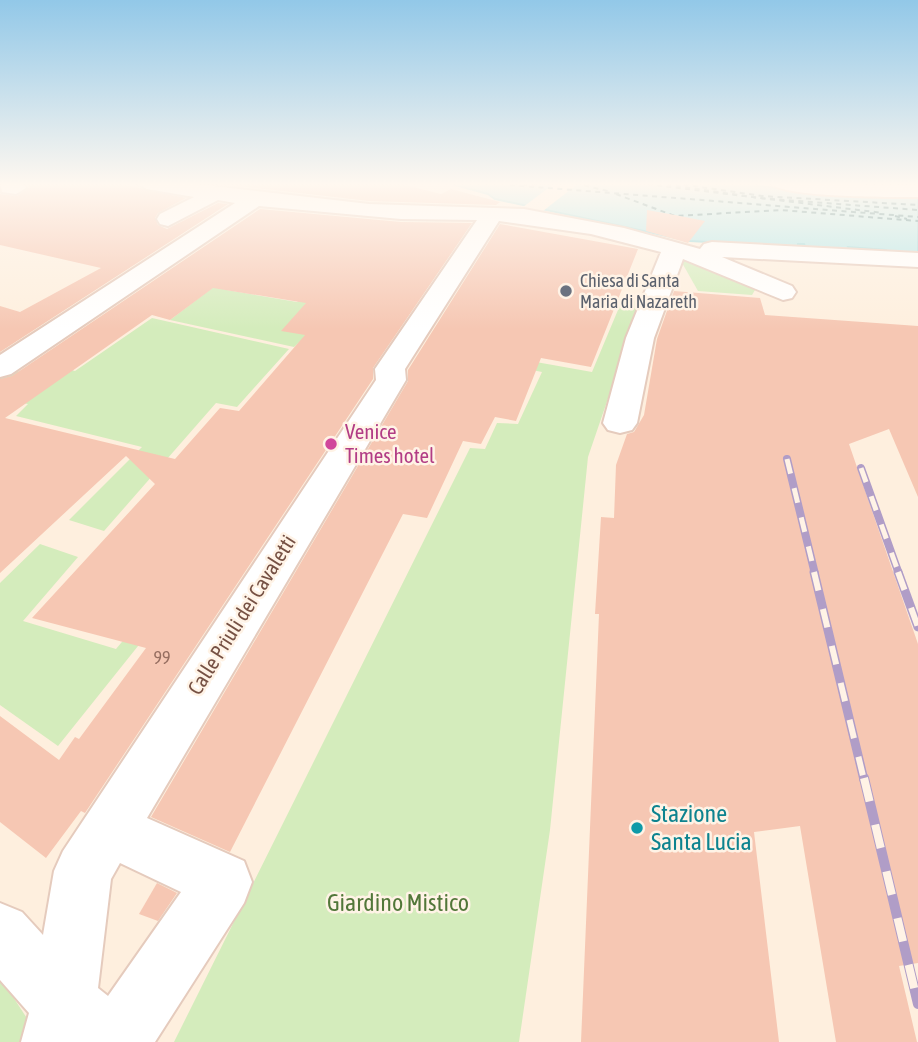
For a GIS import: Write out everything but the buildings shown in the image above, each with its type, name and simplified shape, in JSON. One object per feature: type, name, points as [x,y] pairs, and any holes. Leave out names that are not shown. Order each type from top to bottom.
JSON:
[{"type":"street","points":[[0,368],[206,232]]},
{"type":"street","name":"Calle Priuli dei Cavaletti","points":[[60,1023],[83,871],[391,380],[390,369],[402,350],[500,232]]},
{"type":"street","points":[[603,232],[676,247],[714,259],[783,292]]},
{"type":"street","points":[[676,247],[918,260]]},
{"type":"street","points":[[620,423],[640,338],[676,247]]},
{"type":"street","points":[[0,934],[60,1023],[115,1042],[223,882],[109,829]]},
{"type":"green space","points":[[689,258],[755,290],[752,295],[698,291],[681,261]]},
{"type":"green space","points":[[216,285],[227,290],[297,302],[315,286],[330,315],[294,347],[170,320]]},
{"type":"green space","name":"Giardino Mistico","points":[[623,298],[641,302],[588,457],[550,830],[519,1042],[174,1042],[470,448],[485,449],[497,423],[518,424],[542,372],[497,363],[503,356],[592,372]]},
{"type":"green space","points":[[152,318],[289,349],[237,407],[216,403],[104,531],[69,520],[142,447],[16,416],[28,404],[0,399],[0,376],[10,369],[47,380],[65,368],[75,371]]},
{"type":"green space","points":[[40,544],[78,557],[23,621],[116,649],[132,630],[146,636],[58,746],[0,705],[0,583]]},
{"type":"green space","points":[[0,977],[34,1029],[30,1042],[0,1042]]},
{"type":"water","points":[[646,232],[918,232],[918,255],[889,254],[886,250],[848,247],[849,251],[806,248],[804,244],[798,244],[798,247],[690,241]]},
{"type":"railway","points":[[787,459],[815,574]]},
{"type":"railway","points":[[861,468],[899,574]]},
{"type":"railway","points":[[814,572],[864,780]]},
{"type":"railway","points":[[898,572],[918,627]]},
{"type":"railway","points":[[864,778],[918,1004]]},
{"type":"place","name":"Chiesa di Santa Maria di Nazareth","points":[[566,291]]},
{"type":"place","name":"Venice Times hotel","points":[[331,444]]},
{"type":"place","name":"Stazione Santa Lucia","points":[[637,828]]}]
